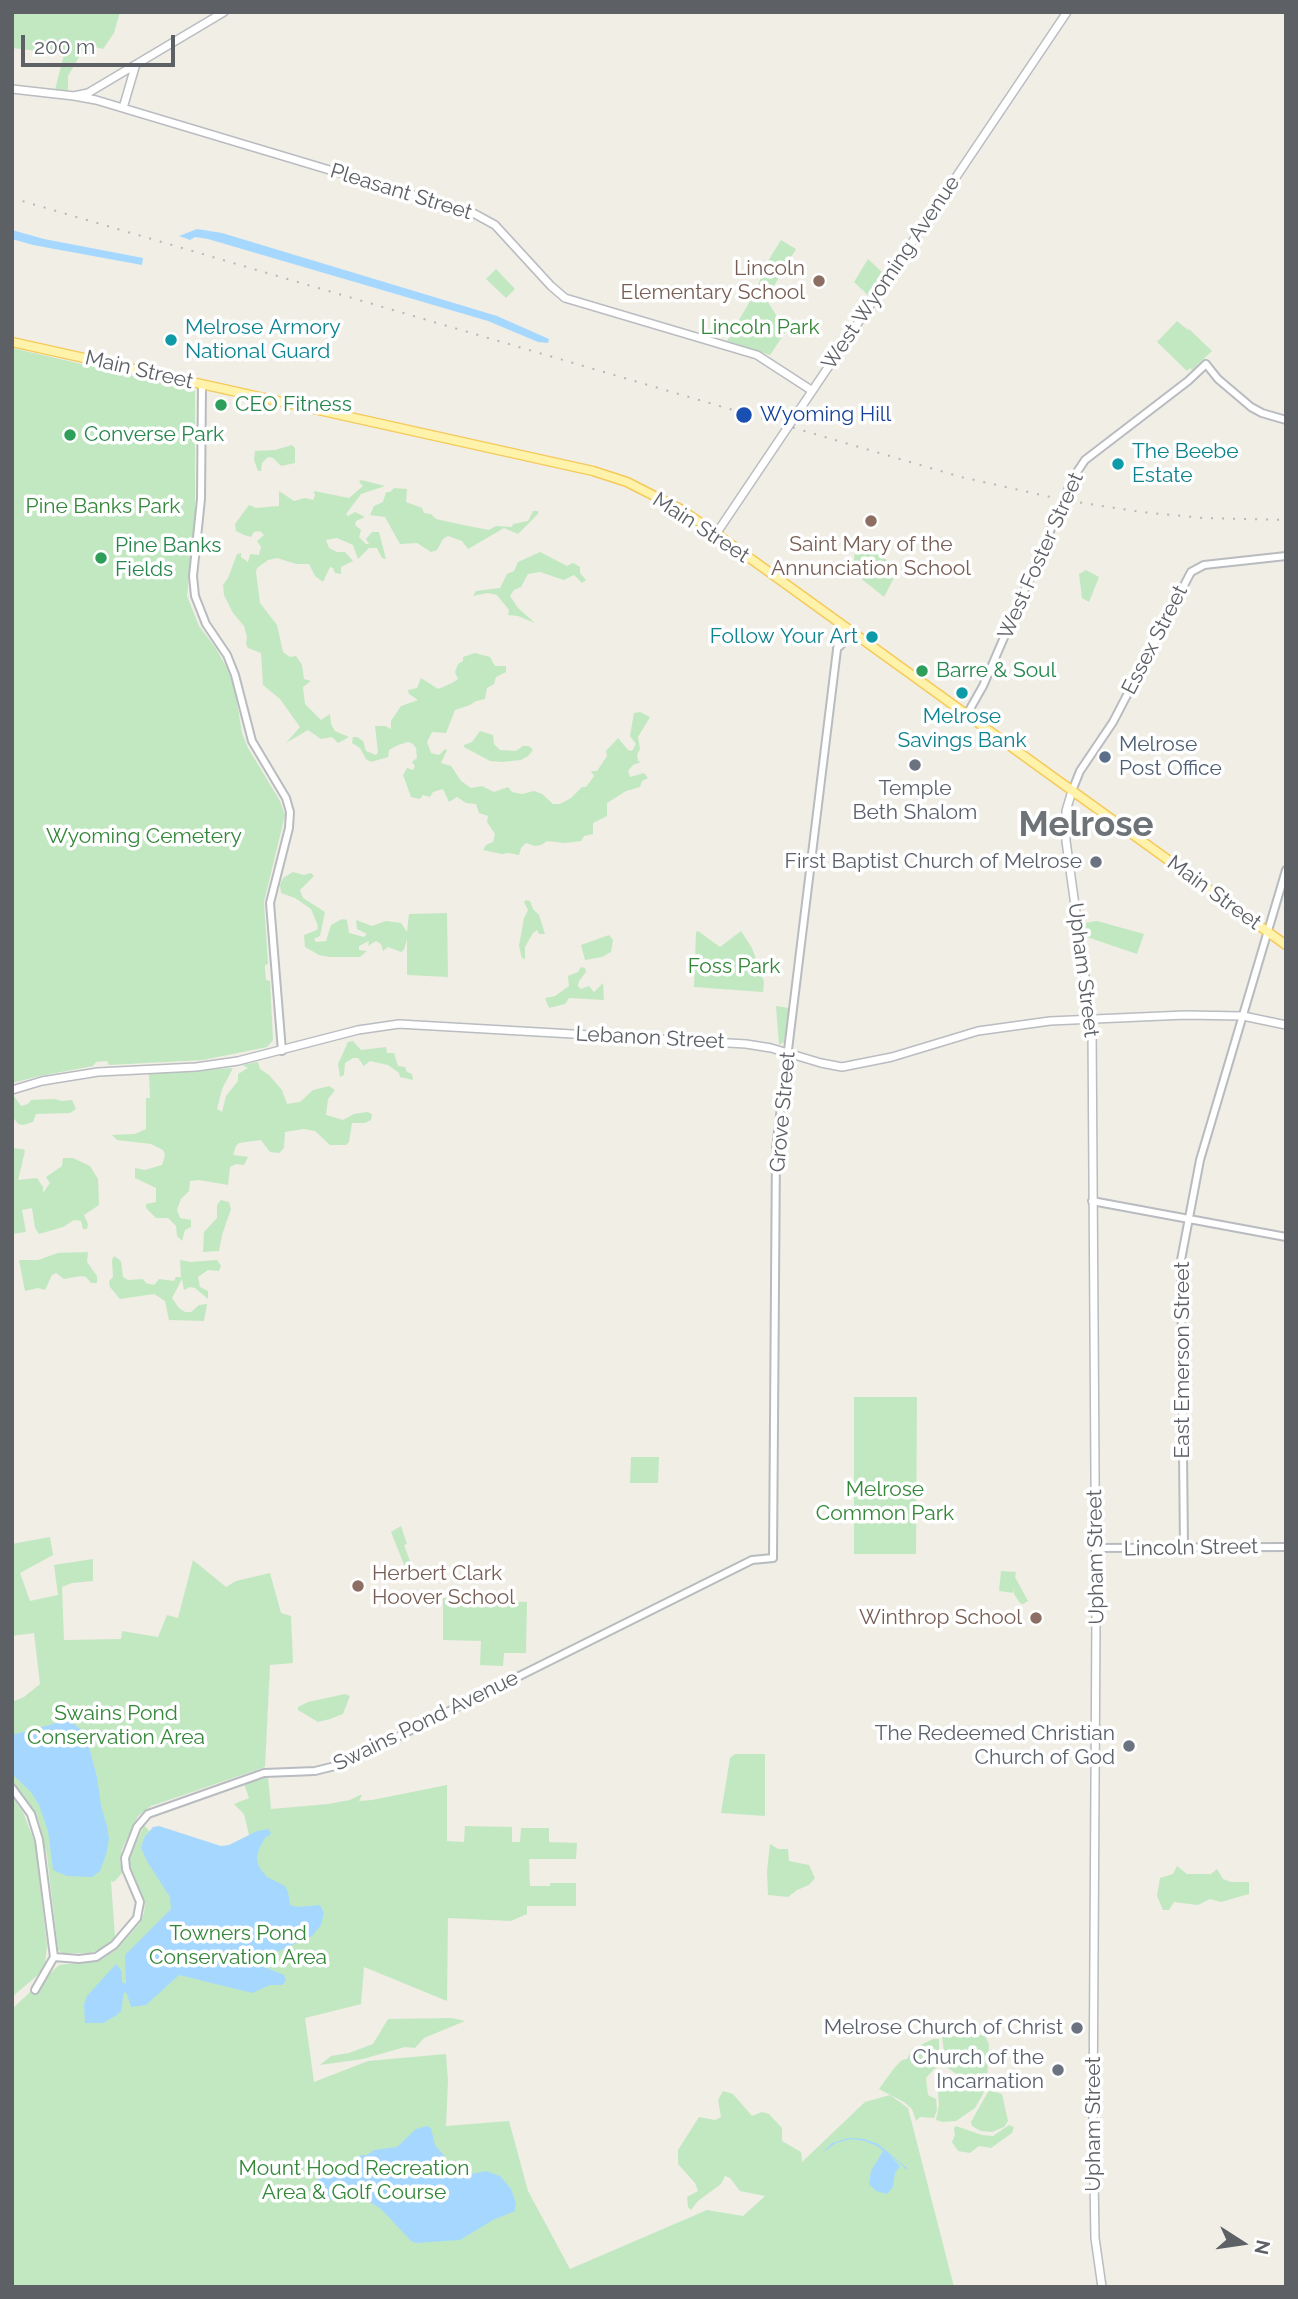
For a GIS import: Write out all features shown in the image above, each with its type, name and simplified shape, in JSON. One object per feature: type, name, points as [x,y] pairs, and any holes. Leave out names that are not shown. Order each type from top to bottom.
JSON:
[{"type":"main road","points":[[74,96],[97,88],[135,67],[224,12]]},
{"type":"main road","name":"West Wyoming Avenue","points":[[716,534],[1067,12]]},
{"type":"main road","points":[[123,108],[135,67]]},
{"type":"main road","name":"Pleasant Street","points":[[12,89],[74,96],[123,108],[473,213],[495,225],[565,298],[757,355],[811,390]]},
{"type":"main road","name":"Main Street","points":[[12,342],[609,475],[680,509],[1286,945]]},
{"type":"main road","name":"Upham Street","points":[[1072,791],[1067,804],[1067,852],[1092,1017],[1096,1549],[1094,2204],[1095,2238],[1102,2287]]},
{"type":"main road","name":"Lebanon Street","points":[[12,1090],[42,1081],[98,1072],[197,1067],[238,1061],[369,1028],[418,1024],[733,1042],[764,1047],[821,1063],[847,1066],[892,1057],[978,1031],[1092,1017],[1243,1017],[1286,1025]]},
{"type":"street","name":"West Foster Street","points":[[966,716],[983,686],[1080,466],[1206,364],[1218,379]]},
{"type":"street","points":[[1198,372],[1218,379],[1253,408],[1286,419]]},
{"type":"street","points":[[202,384],[201,499],[193,576],[196,600],[206,624],[227,655],[236,675],[252,741],[286,798],[290,812],[289,828],[270,903],[282,1051]]},
{"type":"street","name":"Essex Street","points":[[1072,791],[1080,771],[1107,733],[1194,569],[1204,565],[1286,556]]},
{"type":"street","name":"Grove Street","points":[[773,1558],[776,1147],[840,625]]},
{"type":"street","name":"Grove Street","points":[[834,668],[842,642],[849,637],[857,637]]},
{"type":"street","name":"East Emerson Street","points":[[1184,1548],[1180,1270],[1200,1160],[1286,870]]},
{"type":"street","points":[[1092,1201],[1286,1237]]},
{"type":"street","name":"Lincoln Street","points":[[1096,1549],[1286,1547]]},
{"type":"street","name":"Swains Pond Avenue","points":[[54,1956],[79,1959],[96,1957],[114,1945],[137,1919],[140,1902],[126,1868],[125,1858],[132,1836],[148,1814],[264,1773],[315,1771],[343,1764],[752,1560],[773,1558]]},
{"type":"street","points":[[12,1788],[31,1814],[39,1840],[54,1956],[35,1990]]},
{"type":"green space","points":[[12,12],[120,12],[114,33],[103,49],[86,45],[68,76],[68,92],[55,90],[64,54],[12,48]]},
{"type":"green space","name":"Lincoln Park","points":[[781,240],[796,249],[766,299],[786,331],[770,355],[727,341],[758,287],[763,269]]},
{"type":"green space","points":[[868,259],[884,274],[869,296],[854,282]]},
{"type":"green space","points":[[496,269],[515,289],[506,298],[486,279]]},
{"type":"green space","points":[[1177,321],[1212,351],[1192,370],[1190,368],[1187,371],[1157,342]]},
{"type":"green space","name":"Wyoming Cemetery","points":[[12,348],[195,390],[195,516],[187,596],[199,626],[227,668],[235,690],[242,733],[285,815],[264,902],[268,964],[265,965],[265,970],[266,980],[270,981],[273,1040],[267,1047],[203,1060],[109,1065],[107,1061],[96,1062],[93,1066],[12,1083]]},
{"type":"green space","points":[[292,445],[295,448],[295,463],[281,466],[268,457],[262,463],[261,471],[258,471],[254,460],[255,451],[275,450]]},
{"type":"green space","points":[[361,480],[385,486],[361,494],[346,514],[348,516],[355,512],[365,517],[356,521],[355,525],[361,530],[359,537],[366,544],[369,544],[366,539],[372,532],[379,532],[386,559],[382,558],[377,548],[369,548],[358,559],[353,545],[337,538],[326,540],[329,548],[345,552],[353,561],[341,567],[341,574],[335,573],[330,567],[323,582],[315,576],[309,564],[296,564],[277,558],[268,560],[257,568],[260,603],[277,625],[283,652],[290,657],[296,656],[302,665],[304,679],[311,681],[303,687],[305,704],[321,720],[330,714],[335,731],[349,737],[338,743],[332,737],[321,739],[308,730],[286,743],[300,727],[280,699],[263,685],[261,653],[248,648],[244,626],[233,613],[224,595],[223,585],[237,554],[241,553],[241,557],[248,562],[250,554],[259,555],[261,547],[257,541],[264,535],[260,531],[254,532],[251,537],[244,535],[236,531],[235,524],[249,505],[256,508],[279,506],[279,491],[294,501],[305,498],[313,500],[314,491],[349,498],[363,486],[359,482]]},
{"type":"green space","points":[[394,488],[407,489],[406,502],[422,508],[424,513],[431,514],[436,519],[489,530],[496,526],[512,527],[513,524],[528,521],[533,511],[538,511],[538,514],[518,534],[504,528],[468,549],[462,541],[448,536],[437,550],[431,552],[417,543],[400,544],[385,517],[370,515],[374,506],[383,502],[386,492]]},
{"type":"green space","points":[[860,543],[899,568],[884,597],[853,572],[855,547]]},
{"type":"green space","points":[[540,552],[567,566],[573,563],[580,567],[580,573],[586,580],[582,583],[574,575],[564,580],[540,572],[528,574],[521,587],[514,590],[510,596],[518,608],[535,623],[508,615],[509,610],[497,595],[488,593],[473,596],[476,591],[500,588],[507,574],[514,571],[518,562]]},
{"type":"green space","points":[[1086,570],[1099,577],[1089,602],[1082,598],[1079,574]]},
{"type":"green space","points":[[475,653],[490,657],[495,666],[506,666],[506,672],[496,677],[494,684],[487,688],[485,699],[455,710],[446,733],[432,732],[427,742],[431,753],[439,755],[447,750],[441,763],[451,766],[461,781],[471,788],[482,786],[494,792],[508,787],[512,792],[522,794],[534,791],[553,804],[560,804],[582,787],[586,787],[594,776],[591,771],[597,771],[607,756],[606,751],[618,738],[632,751],[636,744],[630,736],[634,713],[640,712],[650,717],[638,737],[640,749],[637,755],[638,761],[641,762],[628,771],[630,777],[644,773],[648,778],[642,781],[640,787],[626,791],[607,803],[607,816],[593,823],[593,834],[584,836],[581,841],[547,841],[535,846],[526,843],[519,855],[483,850],[493,842],[495,834],[487,822],[488,816],[479,813],[476,804],[466,803],[457,797],[449,802],[443,789],[433,792],[430,797],[411,797],[403,775],[407,768],[413,770],[415,766],[412,762],[417,758],[413,744],[408,742],[398,745],[389,750],[388,757],[371,762],[360,748],[352,743],[353,737],[357,737],[363,741],[366,751],[376,755],[378,752],[375,726],[391,729],[391,721],[401,706],[418,700],[409,694],[408,690],[417,688],[421,678],[438,689],[452,683],[458,679],[455,672],[463,657]]},
{"type":"green space","points":[[480,731],[493,735],[494,744],[500,750],[516,751],[523,746],[529,746],[533,750],[521,760],[490,761],[464,747],[472,742]]},
{"type":"green space","points":[[293,872],[304,875],[311,873],[314,876],[300,890],[303,898],[325,912],[320,936],[314,939],[316,942],[326,941],[331,925],[342,919],[347,920],[349,933],[364,937],[367,934],[357,929],[356,920],[372,926],[386,921],[401,923],[407,932],[409,914],[447,913],[448,977],[407,975],[407,939],[401,952],[388,947],[383,951],[381,944],[376,941],[368,946],[369,941],[359,946],[359,950],[367,951],[360,957],[319,955],[305,947],[304,935],[317,930],[318,926],[311,909],[295,898],[281,893],[283,878]]},
{"type":"green space","points":[[530,901],[539,915],[545,934],[539,934],[537,930],[533,933],[525,947],[525,959],[522,958],[519,946],[528,910],[524,902]]},
{"type":"green space","points":[[1097,921],[1144,934],[1137,954],[1087,937],[1084,923]]},
{"type":"green space","name":"Foss Park","points":[[698,931],[720,947],[741,931],[752,948],[764,982],[763,992],[694,987]]},
{"type":"green space","points":[[609,935],[613,940],[611,952],[602,957],[585,960],[581,945]]},
{"type":"green space","points":[[581,967],[585,968],[586,972],[578,986],[581,989],[589,986],[594,992],[603,983],[604,1000],[569,998],[565,1004],[549,1008],[545,998],[555,996],[569,986],[568,976],[578,972]]},
{"type":"green space","points":[[776,1006],[789,1008],[784,1042],[779,1045]]},
{"type":"green space","points":[[353,1041],[361,1050],[386,1047],[387,1053],[394,1053],[398,1066],[405,1067],[407,1072],[412,1074],[413,1080],[400,1077],[399,1073],[388,1065],[370,1061],[364,1066],[358,1058],[345,1063],[344,1075],[340,1077],[338,1064],[348,1042]]},
{"type":"green space","points":[[258,1062],[260,1069],[282,1090],[287,1104],[300,1102],[313,1090],[329,1086],[335,1090],[328,1099],[326,1115],[343,1120],[354,1114],[367,1112],[372,1114],[371,1120],[352,1123],[349,1142],[346,1145],[330,1145],[315,1131],[304,1129],[285,1132],[284,1148],[279,1153],[270,1152],[261,1140],[239,1143],[233,1155],[248,1157],[244,1165],[236,1164],[230,1167],[228,1185],[190,1181],[189,1191],[181,1199],[177,1210],[180,1218],[191,1220],[191,1227],[185,1230],[182,1241],[177,1236],[176,1226],[168,1218],[156,1218],[146,1208],[146,1204],[156,1202],[156,1188],[135,1178],[135,1168],[145,1170],[162,1165],[165,1155],[163,1150],[151,1144],[117,1140],[112,1135],[135,1134],[146,1129],[146,1098],[150,1098],[149,1074],[233,1068],[222,1089],[217,1109],[222,1112],[226,1096],[238,1081],[238,1074],[248,1068],[242,1065]]},
{"type":"green space","points":[[14,1096],[21,1106],[31,1100],[55,1099],[72,1100],[76,1109],[70,1113],[36,1114],[33,1122],[18,1124],[12,1116]]},
{"type":"green space","points":[[12,1148],[25,1151],[18,1180],[37,1178],[43,1187],[43,1193],[50,1183],[46,1177],[62,1166],[63,1158],[73,1158],[90,1166],[98,1179],[99,1205],[84,1215],[87,1229],[83,1229],[81,1221],[74,1220],[63,1227],[39,1234],[35,1228],[32,1208],[22,1210],[26,1232],[12,1234]]},
{"type":"green space","points":[[221,1200],[229,1202],[231,1209],[219,1251],[203,1252],[204,1232],[217,1218],[217,1205]]},
{"type":"green space","points":[[88,1252],[87,1262],[97,1276],[97,1283],[91,1283],[81,1276],[64,1279],[56,1273],[52,1275],[45,1290],[38,1288],[25,1291],[19,1260],[38,1260],[58,1253]]},
{"type":"green space","points":[[114,1256],[121,1261],[123,1277],[128,1280],[143,1279],[154,1285],[159,1279],[174,1281],[176,1277],[181,1277],[180,1260],[217,1260],[221,1266],[219,1271],[208,1270],[198,1277],[200,1287],[208,1291],[208,1299],[195,1288],[184,1290],[182,1279],[172,1298],[185,1312],[207,1304],[204,1321],[169,1320],[165,1301],[154,1294],[120,1299],[110,1287],[109,1281],[113,1277]]},
{"type":"green space","name":"Melrose Common Park","points":[[854,1397],[917,1397],[916,1554],[854,1554]]},
{"type":"green space","points":[[631,1457],[659,1457],[658,1483],[630,1483]]},
{"type":"green space","points":[[401,1526],[411,1564],[405,1567],[391,1532]]},
{"type":"green space","name":"Swains Pond Conservation Area","points":[[50,1537],[53,1555],[20,1573],[30,1601],[58,1595],[54,1565],[93,1559],[93,1581],[62,1587],[64,1640],[121,1639],[122,1631],[158,1637],[167,1615],[178,1618],[193,1560],[226,1587],[236,1581],[270,1573],[281,1613],[291,1616],[293,1663],[270,1665],[265,1767],[151,1806],[138,1816],[122,1849],[122,1873],[114,1882],[111,1881],[115,1937],[104,1947],[91,1953],[62,1953],[58,1950],[47,1856],[39,1822],[12,1782],[12,1702],[24,1697],[40,1684],[34,1633],[12,1636],[12,1544]]},
{"type":"green space","points":[[1001,1571],[1016,1572],[1015,1577],[1028,1601],[1020,1603],[1014,1589],[1013,1593],[999,1591]]},
{"type":"green space","points":[[443,1598],[527,1602],[526,1653],[504,1653],[503,1666],[480,1665],[481,1641],[443,1640]]},
{"type":"green space","points":[[345,1694],[350,1696],[343,1714],[330,1719],[318,1722],[298,1710],[298,1707],[308,1702]]},
{"type":"green space","points":[[735,1754],[765,1754],[765,1816],[721,1813],[730,1758]]},
{"type":"green space","name":"Mount Hood Recreation Area & Golf Course","points":[[268,1777],[271,1809],[328,1804],[350,1800],[360,1795],[359,1801],[372,1800],[447,1785],[447,1841],[464,1842],[465,1826],[512,1827],[512,1842],[520,1842],[521,1828],[549,1828],[549,1842],[577,1843],[576,1859],[529,1859],[530,1886],[576,1883],[576,1906],[527,1906],[527,1914],[511,1921],[448,1918],[447,2001],[364,1967],[361,2004],[305,2018],[314,2082],[368,2061],[446,2054],[446,2126],[509,2121],[528,2191],[570,2269],[707,2210],[743,2216],[765,2196],[740,2191],[730,2178],[725,2176],[721,2184],[698,2201],[691,2210],[688,2207],[687,2197],[698,2191],[695,2183],[678,2164],[678,2150],[699,2117],[715,2120],[721,2117],[718,2100],[723,2091],[733,2094],[752,2116],[762,2112],[769,2114],[782,2128],[782,2141],[801,2152],[802,2162],[865,2102],[890,2095],[908,2108],[954,2287],[12,2287],[12,2009],[59,1965],[101,1960],[116,1950],[140,1923],[145,1903],[129,1859],[144,1825],[149,1831],[159,1828],[217,1849],[250,1839],[244,1814],[234,1804],[249,1798],[244,1784]]},
{"type":"green space","name":"Swains Pond Conservation Area","points":[[12,1797],[23,1812],[35,1843],[47,1946],[45,1963],[39,1974],[12,1997]]},
{"type":"green space","points":[[770,1844],[778,1849],[788,1849],[789,1861],[809,1865],[815,1878],[809,1885],[788,1897],[768,1895]]},
{"type":"green space","points":[[1177,1866],[1187,1874],[1211,1874],[1217,1869],[1223,1879],[1249,1882],[1249,1894],[1221,1902],[1210,1899],[1198,1905],[1174,1902],[1169,1910],[1163,1910],[1157,1896],[1160,1878],[1173,1874]]},
{"type":"green space","points":[[452,2018],[465,2021],[424,2038],[415,2048],[405,2047],[363,2059],[320,2065],[331,2056],[373,2044],[388,2019]]},
{"type":"green space","points":[[942,2036],[985,2036],[989,2044],[987,2082],[960,2076],[949,2069],[945,2059]]},
{"type":"green space","points":[[939,2039],[939,2058],[943,2066],[934,2069],[926,2078],[928,2095],[936,2099],[937,2110],[934,2118],[920,2117],[916,2121],[912,2109],[904,2102],[879,2089],[895,2067],[907,2059],[912,2049]]},
{"type":"green space","points":[[942,2075],[985,2084],[975,2108],[956,2121],[936,2120],[939,2105],[937,2079]]},
{"type":"green space","points":[[989,2090],[1002,2094],[1008,2121],[1004,2127],[992,2132],[981,2131],[972,2126],[971,2122]]},
{"type":"green space","points":[[1009,2125],[1014,2127],[1012,2133],[991,2148],[979,2146],[970,2153],[958,2151],[952,2142],[956,2126],[993,2136]]},
{"type":"water","points":[[197,229],[222,233],[497,316],[549,339],[548,343],[538,342],[488,321],[208,239],[195,237],[190,240],[179,236]]},
{"type":"water","points":[[12,230],[44,239],[143,258],[142,265],[33,245],[12,239]]},
{"type":"water","points":[[68,1720],[83,1731],[87,1740],[109,1839],[100,1871],[92,1877],[67,1876],[53,1870],[48,1831],[39,1805],[31,1792],[12,1774],[12,1735]]},
{"type":"water","points":[[159,1826],[221,1846],[229,1845],[257,1831],[269,1829],[271,1834],[265,1838],[259,1849],[259,1867],[267,1877],[285,1886],[290,1905],[320,1905],[324,1913],[321,1925],[312,1936],[263,1958],[262,1966],[284,1975],[286,1981],[282,1985],[270,1985],[252,1993],[179,1975],[146,2005],[131,2007],[124,1992],[121,2011],[117,2015],[103,2023],[85,2023],[84,2004],[87,1996],[116,1964],[122,1972],[122,1982],[126,1984],[125,1955],[171,1909],[170,1897],[141,1848],[144,1838],[153,1827]]},
{"type":"water","points":[[427,2126],[431,2128],[435,2145],[445,2157],[445,2171],[461,2176],[486,2171],[500,2176],[511,2189],[516,2203],[515,2211],[493,2220],[460,2240],[416,2243],[381,2209],[365,2199],[336,2201],[318,2196],[314,2192],[313,2186],[322,2174],[347,2174],[361,2155],[397,2147],[416,2129]]},
{"type":"water","points":[[849,2138],[878,2144],[907,2168],[906,2170],[889,2155],[900,2166],[895,2173],[893,2187],[887,2194],[876,2191],[869,2184],[871,2171],[883,2151],[877,2146],[851,2139],[836,2143],[822,2153],[832,2143]]},
{"type":"railway","points":[[12,198],[961,477],[1064,500],[1141,512],[1203,518],[1286,520]]},
{"type":"place","name":"Lincoln Elementary School","points":[[819,281]]},
{"type":"place","name":"Melrose Armory National Guard","points":[[171,340]]},
{"type":"place","name":"CEO Fitness","points":[[221,405]]},
{"type":"place","name":"Wyoming Hill","points":[[744,415]]},
{"type":"place","name":"Converse Park","points":[[70,435]]},
{"type":"place","name":"The Beebe Estate","points":[[1118,464]]},
{"type":"place","name":"Saint Mary of the Annunciation School","points":[[871,521]]},
{"type":"place","name":"Pine Banks Fields","points":[[101,558]]},
{"type":"place","name":"Follow Your Art","points":[[872,637]]},
{"type":"place","name":"Barre & Soul","points":[[922,671]]},
{"type":"place","name":"Melrose Savings Bank","points":[[962,693]]},
{"type":"place","name":"Melrose Post Office","points":[[1105,757]]},
{"type":"place","name":"Temple Beth Shalom","points":[[915,765]]},
{"type":"place","name":"First Baptist Church of Melrose","points":[[1096,862]]},
{"type":"place","name":"Herbert Clark Hoover School","points":[[358,1586]]},
{"type":"place","name":"Winthrop School","points":[[1036,1618]]},
{"type":"place","name":"The Redeemed Christian Church of God","points":[[1129,1746]]},
{"type":"place","name":"Melrose Church of Christ","points":[[1077,2028]]},
{"type":"place","name":"Church of the Incarnation","points":[[1058,2070]]},
{"type":"district","name":"Melrose","points":[[1086,825]]},
{"type":"park label","name":"Pine Banks Park","points":[[103,507]]},
{"type":"park label","name":"Towners Pond Conservation Area","points":[[238,1946]]}]
